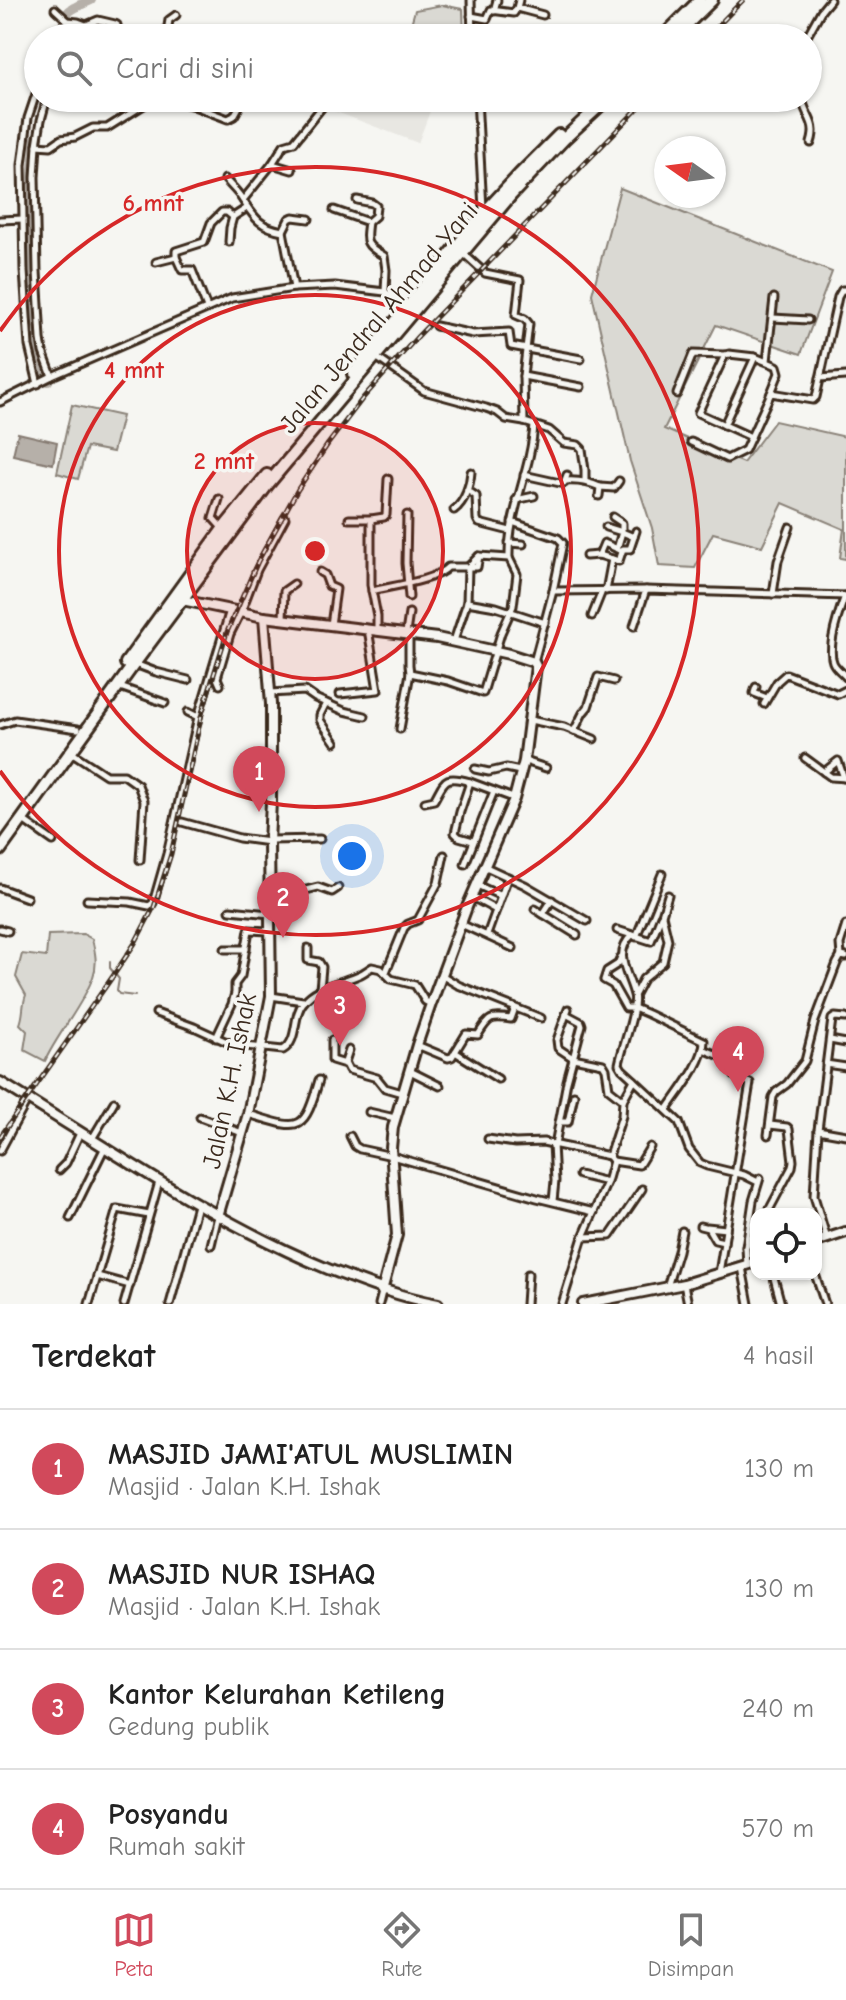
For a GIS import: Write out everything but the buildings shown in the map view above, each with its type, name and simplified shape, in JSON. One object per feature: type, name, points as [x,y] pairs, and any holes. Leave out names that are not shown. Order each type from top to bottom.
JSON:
[{"type":"highway","points":[[676,24],[700,0]]},
{"type":"highway","points":[[687,24],[712,0]]},
{"type":"highway","name":"Jalan Jendral Ahmad Yani","points":[[0,850],[134,664],[223,529],[483,214],[584,112]]},
{"type":"highway","name":"Jalan Jendral Ahmad Yani","points":[[0,840],[78,729],[268,484],[533,171],[593,112]]},
{"type":"street","points":[[471,0],[471,24]]},
{"type":"street","points":[[494,11],[497,0]]},
{"type":"street","points":[[471,16],[487,19],[491,10],[514,13],[519,0]]},
{"type":"street","points":[[814,24],[830,0]]},
{"type":"street","points":[[517,8],[543,15]]},
{"type":"street","points":[[57,11],[66,21],[83,24]]},
{"type":"street","points":[[168,24],[176,15]]},
{"type":"street","points":[[88,24],[98,20],[115,24]]},
{"type":"street","points":[[30,112],[22,165],[24,271],[29,346],[40,383]]},
{"type":"street","points":[[44,112],[37,145],[35,177],[37,271],[41,339],[50,377]]},
{"type":"street","points":[[37,145],[51,146],[61,139],[75,137],[93,128],[107,128],[132,112]]},
{"type":"street","points":[[210,112],[228,119],[236,112]]},
{"type":"street","points":[[243,200],[284,145],[294,142],[318,112]]},
{"type":"street","points":[[478,112],[483,214]]},
{"type":"street","points":[[806,112],[814,126],[811,143]]},
{"type":"street","points":[[272,164],[292,170]]},
{"type":"street","points":[[225,179],[255,218],[264,225],[283,231]]},
{"type":"street","points":[[357,200],[376,206],[375,216],[368,222],[366,237],[370,248],[384,256],[385,292]]},
{"type":"street","points":[[229,242],[233,217],[247,208]]},
{"type":"street","points":[[334,210],[368,222]]},
{"type":"street","points":[[207,308],[192,270],[182,270],[176,257],[177,250],[204,242],[211,223],[219,214],[227,212],[233,217]]},
{"type":"street","points":[[294,288],[283,231],[293,217],[309,219]]},
{"type":"street","points":[[0,220],[23,219]]},
{"type":"street","points":[[463,252],[485,273],[520,280],[516,315],[529,324],[523,376],[524,422]]},
{"type":"street","points":[[156,262],[176,257]]},
{"type":"street","points":[[0,402],[226,299],[294,288],[356,287],[385,292],[408,304]]},
{"type":"street","points":[[771,393],[813,400],[816,397],[838,297],[842,290],[846,290]]},
{"type":"street","points":[[767,361],[774,298]]},
{"type":"street","points":[[773,318],[808,320]]},
{"type":"street","points":[[436,326],[473,334],[509,332],[510,345],[581,359]]},
{"type":"street","points":[[677,394],[693,354],[755,357],[779,370],[745,450],[727,459],[691,442]]},
{"type":"street","points":[[725,355],[698,413],[751,437]]},
{"type":"street","points":[[376,357],[424,391],[495,411],[506,419],[549,430],[564,443],[578,445],[582,449],[585,482]]},
{"type":"street","points":[[724,425],[755,357]]},
{"type":"street","points":[[523,376],[581,387]]},
{"type":"street","points":[[820,378],[846,376]]},
{"type":"street","points":[[410,673],[448,681],[482,693],[484,691],[502,630],[511,612],[517,581],[509,558],[510,531],[534,425]]},
{"type":"street","points":[[454,510],[467,490],[471,472]]},
{"type":"street","points":[[524,475],[560,483],[566,478],[614,488],[619,481]]},
{"type":"street","points":[[349,519],[386,515],[388,479]]},
{"type":"street","points":[[599,496],[600,487]]},
{"type":"street","points":[[467,490],[476,496],[479,523],[510,531]]},
{"type":"street","points":[[516,500],[534,496]]},
{"type":"street","points":[[219,499],[213,518],[223,529]]},
{"type":"street","points":[[407,515],[409,597]]},
{"type":"street","points":[[586,556],[599,555],[619,561],[622,523],[613,517]]},
{"type":"street","points":[[220,685],[217,678],[230,634],[257,570],[285,518]]},
{"type":"street","points":[[340,694],[378,690],[372,629],[375,605],[371,519]]},
{"type":"street","points":[[379,1304],[397,1235],[392,1140],[402,1093],[461,924],[514,799],[524,761],[536,668],[534,662],[563,543],[558,538],[512,522]]},
{"type":"street","points":[[599,555],[604,543],[620,550],[630,549],[635,534],[606,527]]},
{"type":"street","points":[[773,594],[778,561],[790,527]]},
{"type":"street","points":[[509,543],[523,544]]},
{"type":"street","points":[[372,591],[444,572],[448,567],[478,567],[479,556],[509,558]]},
{"type":"street","points":[[592,616],[604,591],[612,559]]},
{"type":"street","points":[[454,641],[467,602],[468,567]]},
{"type":"street","points":[[320,572],[325,575],[329,586],[336,589],[331,625]]},
{"type":"street","points":[[283,619],[284,591],[294,584]]},
{"type":"street","points":[[553,591],[646,590],[845,596],[834,629],[832,656],[835,666],[846,677]]},
{"type":"street","points":[[634,626],[646,590]]},
{"type":"street","points":[[178,598],[264,617],[454,641],[534,662]]},
{"type":"street","points":[[467,602],[545,623]]},
{"type":"street","points":[[87,900],[149,906],[153,903],[198,717],[230,610]]},
{"type":"street","points":[[400,729],[410,673],[409,613]]},
{"type":"street","name":"Jalan K.H. Ishak","points":[[218,1216],[248,1114],[271,996],[270,693],[264,617]]},
{"type":"street","points":[[134,664],[188,680]]},
{"type":"street","points":[[756,687],[754,693],[766,701],[777,682],[786,674],[838,694],[846,690]]},
{"type":"street","points":[[574,731],[588,707],[598,677],[614,681]]},
{"type":"street","points":[[117,686],[165,703]]},
{"type":"street","points":[[270,693],[302,690],[344,711],[365,716]]},
{"type":"street","points":[[326,703],[320,720],[335,742]]},
{"type":"street","points":[[188,712],[198,717]]},
{"type":"street","points":[[0,725],[15,720],[78,729]]},
{"type":"street","points":[[529,720],[594,739]]},
{"type":"street","points":[[70,752],[106,775],[129,777],[141,790],[144,801],[140,860]]},
{"type":"street","points":[[805,758],[824,772],[831,777],[845,778],[838,761],[824,772]]},
{"type":"street","points":[[524,761],[546,768]]},
{"type":"street","points":[[475,769],[520,771]]},
{"type":"street","points":[[425,802],[434,800],[441,784],[456,779],[514,799]]},
{"type":"street","points":[[470,782],[455,833],[473,841]]},
{"type":"street","points":[[465,864],[494,791]]},
{"type":"street","points":[[22,820],[53,841]]},
{"type":"street","points":[[182,822],[239,838],[269,841],[320,839]]},
{"type":"street","points":[[431,1004],[424,1000],[415,985],[393,980],[387,977],[386,972],[404,928],[418,920],[438,883],[444,855]]},
{"type":"street","points":[[486,867],[525,885],[587,921]]},
{"type":"street","points":[[662,874],[634,936],[627,940],[618,964],[607,971],[604,980],[613,985],[626,1008],[634,1008],[704,1041],[694,1068],[667,1110]]},
{"type":"street","points":[[487,935],[508,877]]},
{"type":"street","points":[[477,885],[501,896]]},
{"type":"street","points":[[269,896],[318,887],[332,892],[338,888]]},
{"type":"street","points":[[0,888],[27,898]]},
{"type":"street","points":[[617,930],[651,941],[668,895]]},
{"type":"street","points":[[472,897],[496,910]]},
{"type":"street","points":[[543,914],[552,900]]},
{"type":"street","points":[[535,909],[577,935]]},
{"type":"street","points":[[230,910],[270,914]]},
{"type":"street","points":[[662,915],[668,940],[663,962],[643,979],[635,995],[619,1064],[679,1122],[696,1159],[707,1166],[759,1180],[746,1247],[749,1304]]},
{"type":"street","points":[[461,924],[513,948]]},
{"type":"street","points":[[768,1135],[773,1097],[805,1061],[815,1021],[843,956],[840,944],[846,925]]},
{"type":"street","points":[[0,929],[8,931]]},
{"type":"street","points":[[216,1038],[232,1004],[235,984],[241,976],[249,930],[270,931]]},
{"type":"street","points":[[308,948],[308,960],[319,962],[322,967],[320,990]]},
{"type":"street","points":[[225,949],[246,949]]},
{"type":"street","points":[[621,957],[635,995]]},
{"type":"street","points":[[156,1013],[235,1044],[283,1050],[289,1046],[304,1002],[320,990],[372,967],[386,972]]},
{"type":"street","points":[[443,976],[541,1018]]},
{"type":"street","points":[[271,996],[304,1002]]},
{"type":"street","points":[[417,1045],[452,1057],[466,1034],[478,1035],[486,1022],[494,1017],[511,1019],[515,1008]]},
{"type":"street","points":[[553,1201],[554,1144],[573,1058],[582,1023],[567,1012],[558,1035],[558,1048],[573,1058],[604,1065],[609,1089],[623,1100]]},
{"type":"street","points":[[827,1239],[814,1196],[818,1130],[833,1018],[846,1018]]},
{"type":"street","points":[[332,1040],[332,1060],[345,1064],[349,1070],[377,1078],[385,1088],[402,1093]]},
{"type":"street","points":[[830,1040],[846,1043]]},
{"type":"street","points":[[703,1049],[737,1063],[735,1076],[750,1083],[719,1274]]},
{"type":"street","points":[[345,1064],[349,1050]]},
{"type":"street","points":[[455,1052],[498,1079]]},
{"type":"street","points":[[826,1064],[846,1067]]},
{"type":"street","points":[[410,1071],[440,1086]]},
{"type":"street","points":[[248,1114],[285,1125],[296,1125],[306,1118],[319,1080]]},
{"type":"street","points":[[562,1304],[583,1237],[607,1182],[623,1100],[634,1080]]},
{"type":"street","points":[[0,1082],[197,1205],[273,1246],[382,1291],[438,1304]]},
{"type":"street","points":[[559,1122],[568,1122],[574,1095]]},
{"type":"street","points":[[0,1151],[28,1099]]},
{"type":"street","points":[[92,1139],[114,1102]]},
{"type":"street","points":[[369,1112],[396,1118]]},
{"type":"street","points":[[200,1117],[243,1133]]},
{"type":"street","points":[[770,1125],[789,1129],[793,1161],[770,1208]]},
{"type":"street","points":[[818,1130],[845,1135],[846,1126]]},
{"type":"street","points":[[59,1170],[66,1163],[81,1131]]},
{"type":"street","points":[[350,1136],[360,1149],[594,1212]]},
{"type":"street","points":[[488,1139],[515,1143],[540,1141],[639,1165],[650,1147]]},
{"type":"street","points":[[70,1218],[105,1147]]},
{"type":"street","points":[[579,1175],[607,1182]]},
{"type":"street","points":[[124,1304],[159,1181]]},
{"type":"street","points":[[583,1237],[610,1236],[642,1189]]},
{"type":"street","points":[[170,1304],[197,1205]]},
{"type":"street","points":[[89,1304],[117,1209],[149,1215]]},
{"type":"street","points":[[211,1245],[218,1216]]},
{"type":"street","points":[[724,1242],[713,1238],[703,1226],[726,1229]]},
{"type":"street","points":[[667,1288],[682,1231]]},
{"type":"street","points":[[822,1240],[846,1232]]},
{"type":"street","points":[[746,1247],[750,1242]]},
{"type":"street","points":[[583,1304],[684,1284],[748,1264]]},
{"type":"street","points":[[526,1304],[528,1274]]},
{"type":"street","points":[[97,1276],[130,1285]]},
{"type":"street","points":[[775,1280],[781,1304]]},
{"type":"street","points":[[817,1280],[825,1304]]},
{"type":"street","points":[[684,1284],[688,1304]]},
{"type":"shaded area","points":[[442,5],[463,9],[464,24],[411,24],[415,10]]},
{"type":"shaded area","points":[[337,112],[430,112],[418,143]]},
{"type":"shaded area","points":[[620,188],[654,201],[654,208],[670,208],[832,272],[801,354],[716,325],[664,429],[743,463],[775,421],[846,437],[846,559],[840,558],[844,529],[783,503],[762,546],[713,533],[695,568],[659,566],[652,528],[630,461],[592,294]]},
{"type":"shaded area","points":[[72,405],[122,416],[113,452],[87,447],[78,479],[57,473]]},
{"type":"shaded area","points":[[18,433],[57,442],[53,464],[13,455]]},
{"type":"shaded area","points":[[83,934],[92,939],[95,972],[89,988],[45,1061],[24,1050],[27,1031],[20,1024],[26,995],[16,977],[22,954],[46,957],[48,935]]},
{"type":"waterway","points":[[64,24],[68,13],[91,0]]},
{"type":"waterway","points":[[36,138],[31,190],[37,353],[48,381]]},
{"type":"waterway","points":[[110,962],[110,968],[119,979],[119,994],[135,996]]},
{"type":"railway","points":[[720,24],[743,0]]},
{"type":"railway","points":[[0,1137],[113,976],[154,907],[171,854],[202,713],[227,632],[258,561],[298,489],[363,398],[418,336],[634,112]]},
{"type":"place","name":"MASJID JAMI'ATUL MUSLIMIN","points":[[259,812]]},
{"type":"place","name":"MASJID NUR ISHAQ","points":[[283,938]]},
{"type":"place","name":"Kantor Kelurahan Ketileng","points":[[340,1046]]},
{"type":"place","name":"Posyandu","points":[[738,1092]]}]
